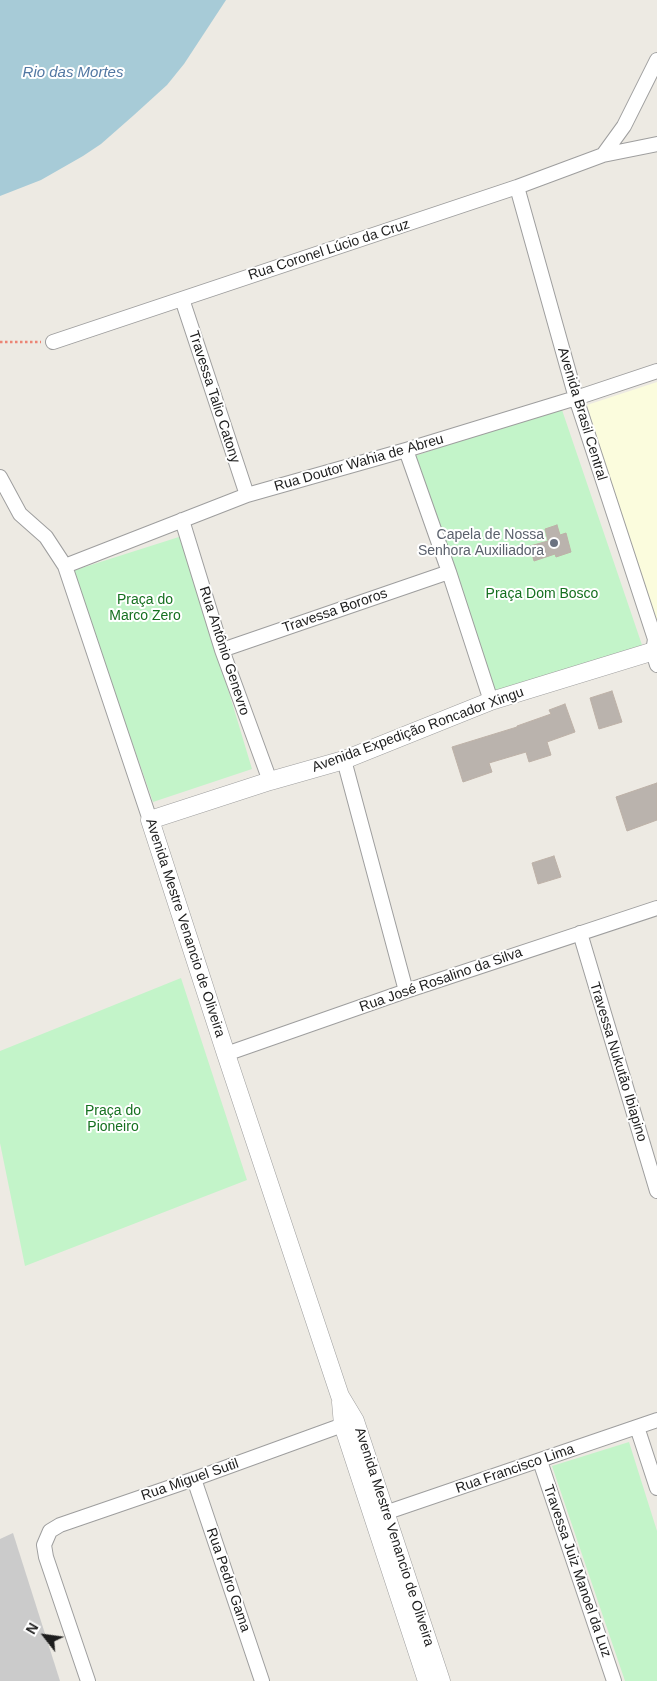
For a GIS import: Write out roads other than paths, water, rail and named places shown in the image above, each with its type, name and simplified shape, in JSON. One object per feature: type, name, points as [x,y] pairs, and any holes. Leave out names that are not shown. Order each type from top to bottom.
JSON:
[{"type":"street","points":[[603,155],[624,126],[657,60]]},
{"type":"street","name":"Rua Coronel Lúcio da Cruz","points":[[52,342],[517,187],[603,155],[657,144]]},
{"type":"street","name":"Avenida Brasil Central","points":[[517,187],[576,398],[656,649]]},
{"type":"street","name":"Travessa Talio Catony","points":[[182,299],[246,495]]},
{"type":"street","name":"Rua Doutor Wahia de Abreu","points":[[65,566],[246,495],[406,450],[657,371]]},
{"type":"street","points":[[406,450],[449,572],[491,701]]},
{"type":"street","name":"Avenida Mestre Venancio de Oliveira","points":[[0,477],[20,514],[46,537],[65,566],[379,1515],[427,1681]]},
{"type":"street","name":"Rua Antônio Genevro","points":[[182,520],[222,650],[270,781]]},
{"type":"street","name":"Travessa Bororos","points":[[222,650],[449,572]]},
{"type":"street","name":"Avenida Expedição Roncador Xingu","points":[[150,820],[270,781],[344,760],[491,701],[656,649]]},
{"type":"street","points":[[344,760],[406,991]]},
{"type":"street","name":"Rua José Rosalino da Silva","points":[[226,1054],[406,991],[657,908]]},
{"type":"street","name":"Travessa Nukutão Ibiapino","points":[[580,933],[657,1190]]},
{"type":"street","name":"Rua Francisco Lima","points":[[379,1515],[657,1420]]},
{"type":"street","name":"Rua Miguel Sutil","points":[[88,1681],[46,1557],[44,1545],[50,1531],[60,1525],[349,1423]]},
{"type":"street","points":[[637,1427],[657,1488]]},
{"type":"street","name":"Travessa Juiz Manoel da Luz","points":[[540,1461],[614,1681]]},
{"type":"street","name":"Rua Pedro Gama","points":[[194,1479],[262,1681]]},
{"type":"street","name":"Avenida Mestre Venancio de Oliveira","points":[[379,1515],[441,1681]]},
{"type":"water","name":"Rio das Mortes","points":[[0,0],[226,0],[184,64],[167,85],[101,144],[41,180],[0,196]]},
{"type":"place","name":"Capela de Nossa Senhora Auxiliadora","points":[[554,543]]},
{"type":"park label","name":"Praça Dom Bosco","points":[[542,594]]},
{"type":"park label","name":"Praça do Marco Zero","points":[[145,608]]},
{"type":"park label","name":"Praça do Pioneiro","points":[[113,1120]]}]
